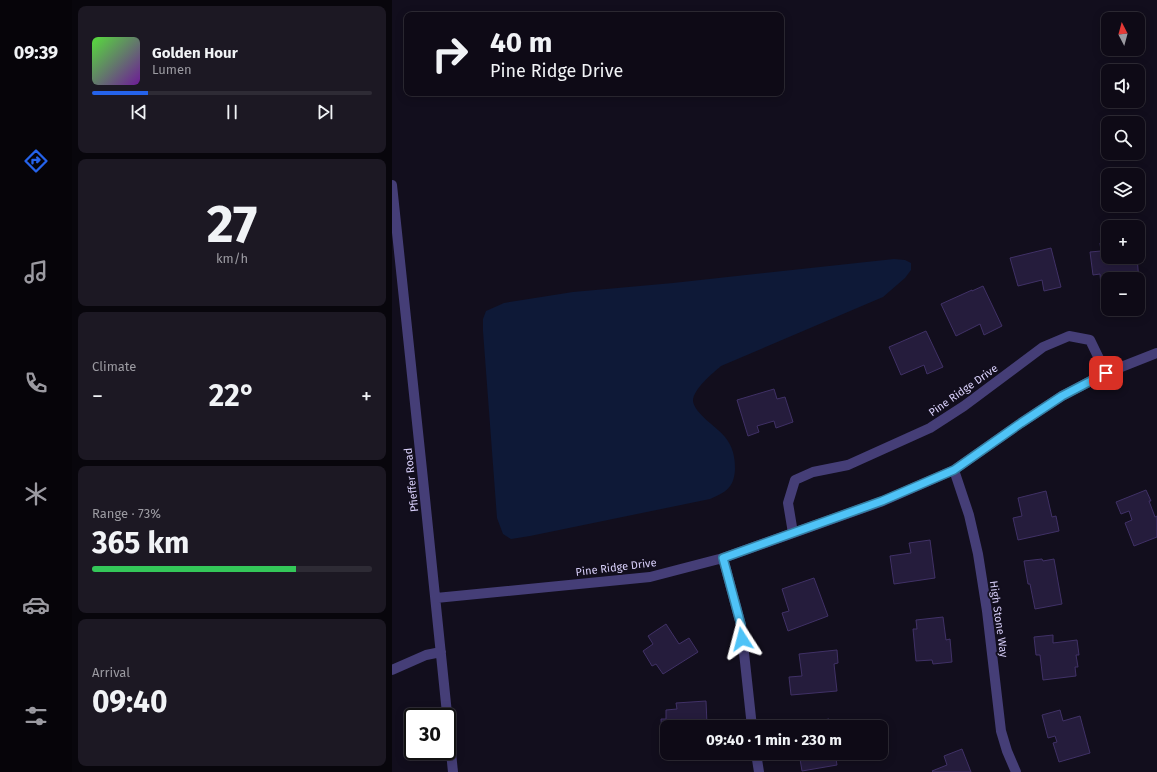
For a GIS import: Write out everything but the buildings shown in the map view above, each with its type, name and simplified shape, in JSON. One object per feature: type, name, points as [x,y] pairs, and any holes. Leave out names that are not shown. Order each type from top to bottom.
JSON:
[{"type":"street","name":"Pfieffer Road","points":[[392,185],[453,772]]},
{"type":"street","name":"Pine Ridge Drive","points":[[793,533],[788,503],[795,480],[813,472],[848,465],[930,428],[964,406],[1043,347],[1069,336],[1090,340],[1106,373]]},
{"type":"street","name":"Pine Ridge Drive","points":[[436,598],[650,577],[723,558],[882,501],[954,470],[1062,396],[1106,373],[1157,353]]},
{"type":"street","name":"High Stone Way","points":[[954,470],[969,515],[978,554],[987,611],[1001,731],[1007,751],[1016,772]]},
{"type":"street","points":[[723,558],[741,625],[751,720]]},
{"type":"street","points":[[392,670],[426,655],[441,652]]},
{"type":"street","points":[[757,760],[759,772]]},
{"type":"water","points":[[894,259],[905,260],[911,263],[911,270],[905,278],[883,297],[721,366],[696,391],[693,401],[694,406],[722,433],[730,445],[734,456],[735,469],[733,481],[731,485],[721,494],[710,499],[530,536],[511,539],[503,534],[497,518],[483,331],[483,319],[486,311],[504,303],[573,292],[673,283]]},
{"type":"route","points":[[742,639],[741,625],[723,558],[882,501],[954,470],[1062,396],[1106,373]]}]
